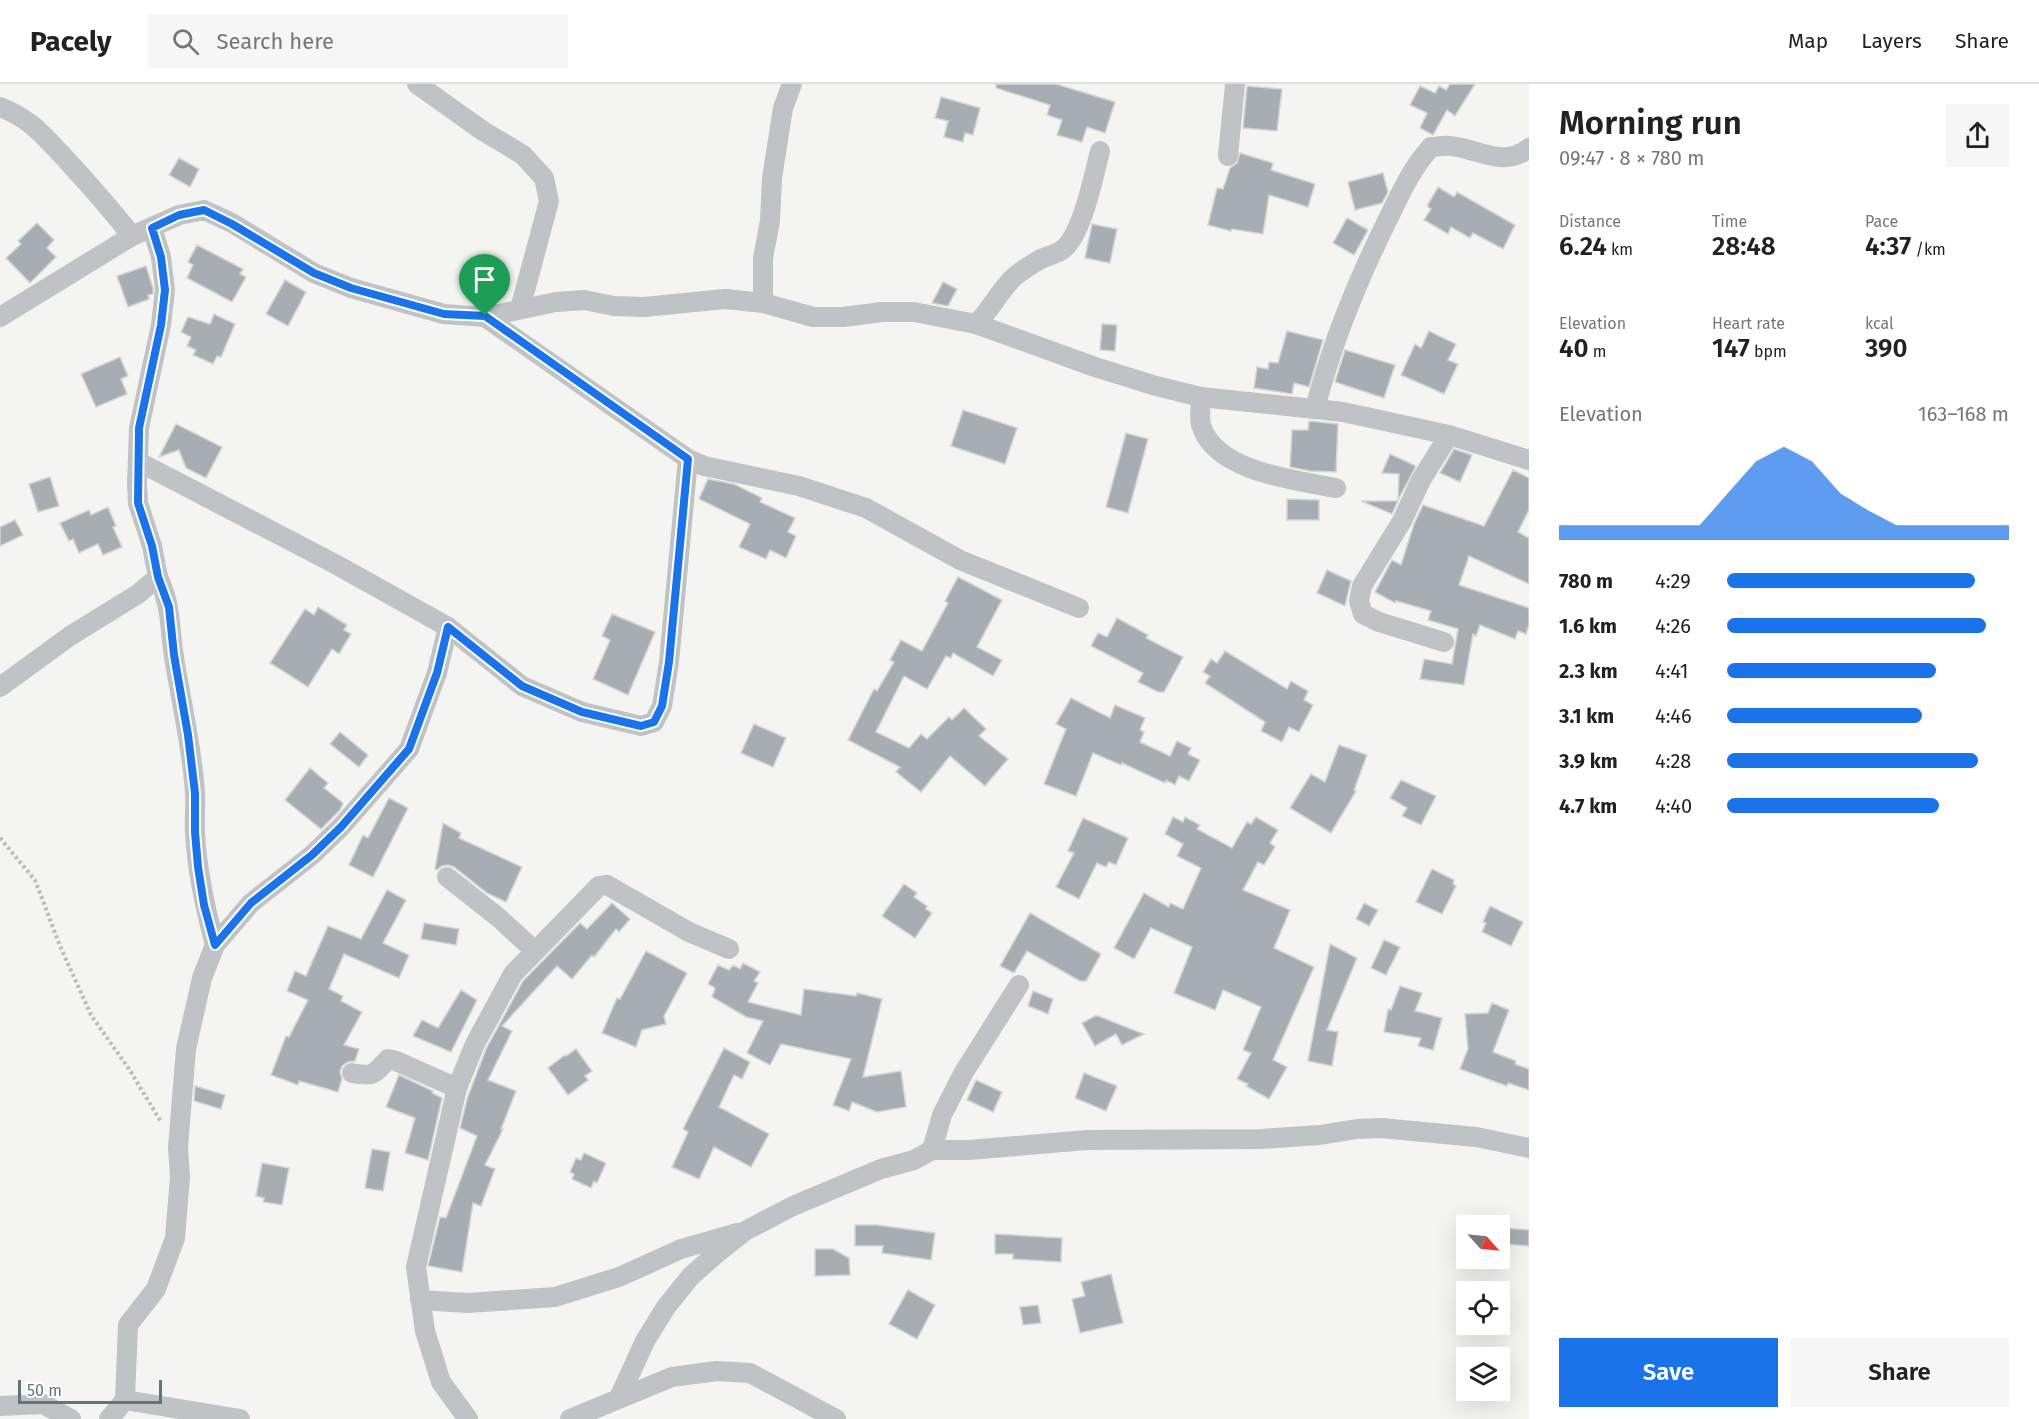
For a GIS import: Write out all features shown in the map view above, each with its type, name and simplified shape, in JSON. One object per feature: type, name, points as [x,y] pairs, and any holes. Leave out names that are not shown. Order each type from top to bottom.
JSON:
[{"type":"street","points":[[417,84],[483,131],[523,154],[544,178],[549,201],[520,309]]},
{"type":"street","points":[[764,303],[764,258],[770,221],[772,178],[783,108],[792,84]]},
{"type":"street","points":[[1228,156],[1234,84]]},
{"type":"street","points":[[0,106],[19,114],[40,131],[84,177],[132,236]]},
{"type":"street","points":[[1315,409],[1328,359],[1342,320],[1368,258],[1417,163],[1431,147],[1450,146],[1490,157],[1513,156],[1529,148]]},
{"type":"street","points":[[976,324],[988,314],[1014,277],[1066,246],[1076,229],[1088,198],[1100,151]]},
{"type":"street","points":[[0,317],[132,236],[179,215],[204,210],[314,273],[351,288],[444,314],[485,316],[556,302],[584,300],[614,306],[644,307],[725,299],[764,303],[813,317],[914,312],[976,324],[1095,367],[1201,397],[1343,411],[1449,435],[1529,460]]},
{"type":"street","points":[[152,228],[161,257],[165,290],[161,325],[139,428],[138,503],[152,546],[158,577],[169,607],[195,793],[198,867],[204,905],[215,945]]},
{"type":"street","points":[[485,316],[688,459],[704,466],[799,486],[866,508],[960,560],[1079,608]]},
{"type":"street","points":[[1201,397],[1200,423],[1205,435],[1223,454],[1244,467],[1336,488]]},
{"type":"street","points":[[1444,642],[1379,622],[1363,614],[1359,601],[1362,586],[1402,521],[1421,480],[1449,435]]},
{"type":"street","points":[[139,462],[337,565],[448,627],[522,686],[582,712],[641,726],[654,722],[662,706],[669,662],[688,459]]},
{"type":"street","points":[[0,687],[70,636],[138,594],[158,577]]},
{"type":"street","points":[[110,1419],[125,1400],[128,1326],[156,1289],[175,1238],[180,1177],[178,1148],[186,1049],[202,978],[215,945],[251,903],[312,855],[341,827],[409,749],[437,673],[448,627]]},
{"type":"street","points":[[447,877],[499,918],[535,951]]},
{"type":"street","points":[[468,1419],[441,1382],[425,1331],[416,1267],[457,1088],[475,1044],[513,974],[599,886],[607,885],[689,932],[729,949]]},
{"type":"street","points":[[932,1150],[942,1115],[964,1072],[1019,985]]},
{"type":"street","points":[[352,1073],[368,1076],[376,1072],[388,1059],[457,1088]]},
{"type":"street","points":[[420,1300],[468,1303],[555,1298],[619,1277],[681,1250],[745,1231],[824,1192],[881,1169],[914,1160],[932,1150],[969,1150],[1087,1140],[1261,1139],[1381,1128],[1476,1137],[1529,1148]]},
{"type":"street","points":[[619,1398],[645,1341],[666,1307],[691,1276],[745,1231]]},
{"type":"street","points":[[570,1419],[672,1377],[717,1371],[750,1373],[836,1419]]},
{"type":"street","points":[[125,1400],[240,1419]]},
{"type":"street","points":[[0,1406],[43,1404],[70,1419]]},
{"type":"path","points":[[0,838],[35,880],[60,946],[91,1015],[129,1069],[178,1148]]},
{"type":"building","points":[[996,84],[1056,84],[1115,102],[1105,133],[1087,127],[1082,142],[1057,135],[1062,120],[1047,115],[1050,105],[996,88]]},
{"type":"building","points":[[1450,84],[1475,84],[1455,116],[1447,110],[1433,135],[1420,128],[1427,113],[1410,105],[1420,86],[1435,93],[1439,86],[1446,90]]},
{"type":"building","points":[[1247,86],[1282,89],[1277,131],[1243,128]]},
{"type":"building","points":[[941,97],[980,108],[973,135],[965,133],[963,142],[944,137],[948,121],[935,118]]},
{"type":"building","points":[[1240,153],[1273,163],[1271,170],[1315,184],[1308,207],[1269,195],[1263,234],[1232,229],[1231,231],[1208,225],[1217,188],[1223,189],[1230,168],[1237,163]]},
{"type":"building","points":[[179,158],[199,169],[190,187],[169,175]]},
{"type":"building","points":[[1383,173],[1388,192],[1382,203],[1355,210],[1348,182]]},
{"type":"building","points":[[1438,187],[1454,197],[1457,192],[1515,225],[1503,249],[1473,233],[1470,238],[1451,227],[1448,234],[1424,220],[1431,209],[1427,206]]},
{"type":"building","points":[[1347,218],[1368,230],[1354,255],[1333,243]]},
{"type":"building","points":[[37,223],[54,240],[47,248],[56,257],[30,283],[6,258],[21,244],[18,241]]},
{"type":"building","points":[[1092,224],[1117,229],[1110,263],[1085,258]]},
{"type":"building","points":[[197,245],[243,269],[240,274],[246,277],[232,302],[187,278],[193,265],[188,262]]},
{"type":"building","points":[[146,266],[153,294],[148,295],[149,299],[128,307],[117,276]]},
{"type":"building","points":[[285,280],[306,292],[288,326],[266,314]]},
{"type":"building","points":[[943,282],[957,289],[948,306],[932,303]]},
{"type":"building","points":[[214,314],[235,324],[221,357],[217,356],[213,364],[193,355],[196,350],[187,346],[191,337],[181,332],[188,317],[210,324]]},
{"type":"building","points":[[1102,324],[1117,325],[1115,351],[1100,350]]},
{"type":"building","points":[[1287,331],[1323,340],[1309,387],[1294,383],[1292,394],[1254,388],[1257,367],[1268,369],[1269,362],[1278,363]]},
{"type":"building","points":[[1429,331],[1456,344],[1448,360],[1458,364],[1444,394],[1401,375],[1415,344],[1421,348]]},
{"type":"building","points":[[1345,350],[1395,365],[1384,398],[1335,382]]},
{"type":"building","points":[[120,357],[128,376],[121,379],[127,394],[96,407],[81,374]]},
{"type":"building","points":[[963,410],[1017,428],[1005,464],[951,446]]},
{"type":"building","points":[[1309,421],[1338,424],[1336,472],[1310,471],[1290,467],[1292,430],[1308,430]]},
{"type":"building","points":[[176,424],[222,447],[206,478],[186,468],[179,450],[159,457]]},
{"type":"building","points":[[1126,433],[1148,439],[1128,513],[1106,507]]},
{"type":"building","points":[[1454,449],[1472,455],[1460,482],[1440,473]]},
{"type":"building","points":[[1390,454],[1416,466],[1398,500],[1399,474],[1382,473]]},
{"type":"building","points":[[1513,470],[1529,478],[1529,510],[1518,532],[1529,538],[1529,584],[1469,556],[1459,585],[1529,608],[1529,625],[1526,634],[1518,631],[1515,639],[1480,625],[1476,636],[1473,634],[1464,685],[1420,679],[1424,659],[1452,664],[1458,629],[1428,620],[1431,611],[1396,601],[1395,603],[1375,592],[1392,560],[1401,565],[1414,524],[1423,505],[1484,526]]},
{"type":"building","points":[[50,477],[59,506],[38,512],[29,484]]},
{"type":"building","points":[[708,479],[734,484],[762,498],[760,502],[795,518],[788,532],[796,536],[786,558],[770,550],[766,559],[739,547],[750,524],[699,499]]},
{"type":"building","points":[[1287,499],[1319,500],[1319,520],[1287,520]]},
{"type":"building","points":[[1361,501],[1398,501],[1392,514]]},
{"type":"building","points":[[108,507],[116,526],[113,527],[122,547],[103,555],[98,544],[79,553],[73,539],[69,541],[60,523],[89,510],[91,515]]},
{"type":"building","points":[[15,520],[23,535],[0,546],[0,527]]},
{"type":"building","points":[[1327,570],[1351,581],[1345,606],[1317,593]]},
{"type":"building","points":[[958,577],[1002,600],[977,647],[1002,660],[993,676],[953,653],[951,658],[946,656],[927,689],[904,676],[876,732],[909,748],[921,734],[927,739],[949,717],[952,720],[964,708],[986,729],[979,736],[1008,759],[985,786],[950,756],[921,792],[896,772],[900,767],[848,740],[874,689],[877,691],[894,662],[890,660],[901,640],[922,651],[948,603],[945,601]]},
{"type":"building","points":[[318,607],[347,625],[344,630],[351,634],[339,654],[332,649],[308,687],[270,663],[305,609],[314,615]]},
{"type":"building","points":[[612,614],[655,632],[628,695],[593,679],[610,640],[602,636]]},
{"type":"building","points":[[1117,618],[1148,635],[1146,638],[1183,657],[1164,692],[1158,692],[1138,682],[1143,673],[1091,646],[1098,633],[1107,637]]},
{"type":"building","points":[[1225,651],[1287,689],[1291,681],[1308,691],[1304,700],[1313,705],[1299,732],[1289,727],[1282,742],[1261,731],[1265,722],[1205,683],[1210,676],[1203,672],[1211,659],[1217,663]]},
{"type":"building","points":[[1071,698],[1110,718],[1115,705],[1145,718],[1140,730],[1144,732],[1140,742],[1170,756],[1177,741],[1191,748],[1188,754],[1200,760],[1189,781],[1179,776],[1175,785],[1166,780],[1165,783],[1122,763],[1121,765],[1093,753],[1076,796],[1044,784],[1066,729],[1056,724]]},
{"type":"building","points":[[754,724],[786,738],[773,767],[741,753]]},
{"type":"building","points":[[340,732],[368,755],[359,767],[330,744]]},
{"type":"building","points":[[1339,745],[1367,755],[1354,790],[1356,791],[1331,833],[1290,808],[1311,774],[1325,782]]},
{"type":"building","points":[[310,768],[328,783],[324,788],[343,803],[340,810],[321,829],[285,800]]},
{"type":"building","points":[[1401,780],[1436,796],[1421,825],[1402,816],[1407,808],[1390,798]]},
{"type":"building","points":[[389,798],[408,808],[373,877],[349,865],[363,835],[368,838]]},
{"type":"building","points":[[1173,817],[1183,822],[1185,817],[1200,825],[1197,829],[1232,848],[1247,822],[1251,824],[1256,817],[1278,830],[1270,843],[1275,847],[1264,865],[1258,862],[1243,890],[1290,910],[1274,948],[1314,967],[1273,1060],[1287,1067],[1269,1099],[1237,1079],[1251,1053],[1243,1050],[1261,1007],[1223,990],[1215,1010],[1174,993],[1192,947],[1151,928],[1134,959],[1114,948],[1144,893],[1169,907],[1170,903],[1183,909],[1201,868],[1177,856],[1183,844],[1165,834]]},
{"type":"building","points":[[1083,818],[1128,838],[1116,865],[1109,862],[1106,867],[1097,863],[1079,899],[1056,887],[1074,853],[1068,851]]},
{"type":"building","points":[[443,823],[461,833],[459,838],[522,867],[506,902],[487,893],[454,867],[448,865],[435,869]]},
{"type":"building","points":[[1432,869],[1454,880],[1453,884],[1456,886],[1442,914],[1416,902]]},
{"type":"building","points":[[904,884],[917,893],[914,897],[927,906],[926,909],[932,913],[915,938],[882,916]]},
{"type":"building","points":[[387,890],[406,900],[383,943],[409,955],[399,978],[344,954],[329,989],[343,996],[341,1001],[362,1012],[344,1045],[359,1049],[355,1061],[342,1066],[340,1072],[342,1079],[338,1092],[299,1081],[298,1085],[271,1075],[286,1036],[289,1037],[308,1000],[287,991],[295,971],[306,976],[328,926],[361,939]]},
{"type":"building","points":[[612,903],[630,919],[619,932],[616,929],[594,957],[592,955],[572,979],[557,966],[502,1026],[512,1031],[488,1080],[516,1091],[501,1129],[503,1129],[485,1165],[495,1169],[481,1206],[473,1203],[462,1272],[428,1266],[440,1217],[446,1218],[477,1136],[460,1128],[467,1099],[486,1049],[523,981],[580,923],[587,929]]},
{"type":"building","points":[[1364,903],[1378,910],[1369,926],[1356,919]]},
{"type":"building","points":[[1490,906],[1523,922],[1511,946],[1482,932],[1486,923],[1483,922]]},
{"type":"building","points":[[1030,913],[1101,954],[1086,981],[1080,981],[1027,951],[1014,973],[1000,966]]},
{"type":"building","points":[[424,923],[459,929],[456,945],[421,939]]},
{"type":"building","points":[[1384,940],[1400,947],[1386,975],[1371,968]]},
{"type":"building","points":[[1330,944],[1357,958],[1327,1030],[1338,1032],[1332,1066],[1308,1061]]},
{"type":"building","points":[[646,951],[687,973],[664,1016],[666,1024],[642,1030],[636,1047],[602,1033],[617,998],[620,999]]},
{"type":"building","points":[[743,963],[760,972],[754,981],[758,983],[748,1002],[801,1015],[804,989],[856,996],[857,993],[882,999],[863,1077],[901,1071],[906,1107],[877,1112],[852,1102],[849,1111],[833,1105],[851,1059],[781,1044],[770,1065],[747,1053],[763,1021],[746,1017],[712,997],[715,988],[708,984],[718,965],[729,970],[733,965],[740,969]]},
{"type":"building","points":[[1400,986],[1422,993],[1415,1011],[1442,1018],[1433,1050],[1418,1046],[1421,1038],[1384,1032],[1388,1009],[1391,1010]]},
{"type":"building","points":[[461,990],[477,1000],[451,1052],[413,1036],[422,1020],[438,1028]]},
{"type":"building","points":[[1033,991],[1053,999],[1048,1014],[1028,1006]]},
{"type":"building","points":[[1492,1003],[1509,1010],[1493,1052],[1529,1069],[1529,1090],[1508,1083],[1507,1086],[1460,1069],[1468,1049],[1465,1014],[1488,1013]]},
{"type":"building","points":[[1095,1016],[1144,1034],[1122,1045],[1116,1034],[1095,1046],[1082,1023]]},
{"type":"building","points":[[724,1048],[750,1062],[742,1079],[734,1075],[719,1107],[769,1134],[751,1167],[714,1147],[699,1179],[672,1167],[688,1132],[683,1129]]},
{"type":"building","points":[[576,1049],[592,1071],[585,1076],[588,1080],[568,1095],[548,1068]]},
{"type":"building","points":[[1084,1073],[1117,1086],[1106,1111],[1075,1098]]},
{"type":"building","points":[[399,1075],[433,1091],[432,1093],[442,1098],[428,1160],[405,1153],[415,1118],[386,1107]]},
{"type":"building","points":[[976,1080],[1002,1092],[993,1112],[967,1100]]},
{"type":"building","points":[[195,1086],[225,1095],[221,1109],[194,1101]]},
{"type":"building","points":[[372,1149],[390,1152],[383,1191],[365,1188]]},
{"type":"building","points":[[584,1153],[606,1163],[597,1183],[594,1181],[591,1188],[572,1179],[574,1174],[570,1172],[576,1158],[581,1160]]},
{"type":"building","points":[[262,1163],[289,1168],[282,1205],[263,1202],[264,1198],[256,1196]]},
{"type":"building","points":[[855,1225],[877,1225],[935,1233],[931,1260],[882,1253],[883,1246],[855,1246]]},
{"type":"building","points":[[1510,1228],[1529,1230],[1529,1246],[1510,1244]]},
{"type":"building","points":[[995,1234],[1062,1238],[1061,1262],[1013,1259],[1013,1254],[995,1254]]},
{"type":"building","points":[[815,1249],[833,1249],[849,1258],[850,1275],[815,1276]]},
{"type":"building","points":[[1111,1274],[1123,1323],[1080,1333],[1072,1299],[1085,1296],[1081,1282]]},
{"type":"building","points":[[908,1290],[935,1305],[917,1339],[889,1324]]},
{"type":"building","points":[[1038,1305],[1041,1323],[1023,1325],[1020,1307]]},
{"type":"route","points":[[204,210],[314,273],[351,288],[444,314],[485,316],[688,459],[669,662],[662,706],[654,722],[641,726],[582,712],[522,686],[448,627],[437,673],[409,749],[341,827],[312,855],[251,903],[215,945],[204,905],[198,867],[195,793],[169,607],[158,577],[152,546],[138,503],[139,428],[161,325],[165,290],[161,257],[152,228],[179,215],[204,210]]}]
